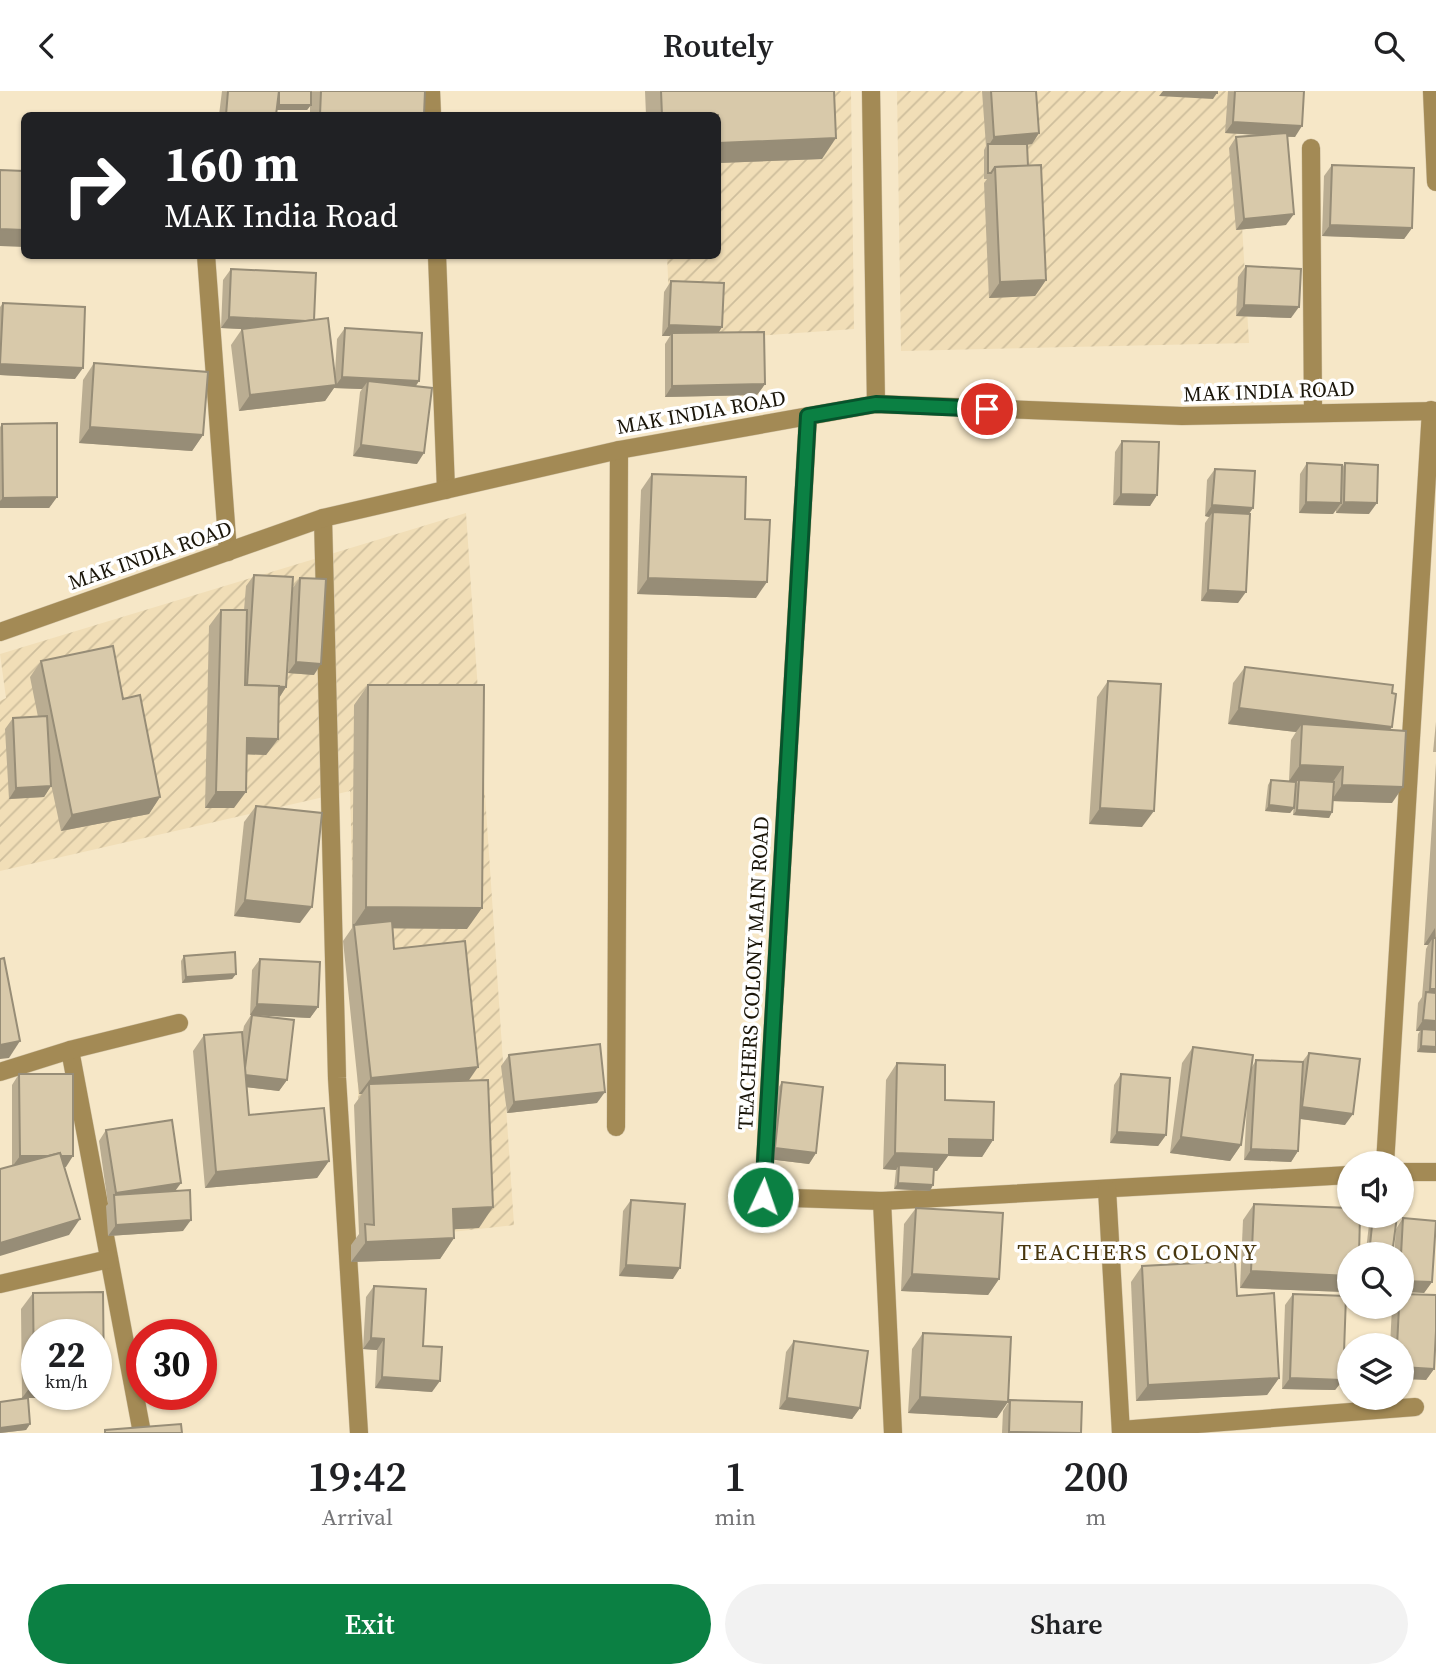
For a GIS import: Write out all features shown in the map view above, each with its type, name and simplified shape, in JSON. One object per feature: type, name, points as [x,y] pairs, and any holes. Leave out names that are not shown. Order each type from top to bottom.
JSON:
[{"type":"street","points":[[431,91],[432,112]]},
{"type":"street","points":[[871,91],[876,404]]},
{"type":"street","points":[[1432,91],[1436,182]]},
{"type":"street","points":[[1311,148],[1313,411]]},
{"type":"street","points":[[206,259],[228,552]]},
{"type":"street","points":[[437,259],[446,490]]},
{"type":"street","name":"MAK INDIA ROAD","points":[[0,632],[323,518],[619,450],[876,404],[1182,417],[1313,411],[1434,410]]},
{"type":"street","points":[[1386,1151],[1434,410]]},
{"type":"street","name":"TEACHERS COLONY MAIN ROAD","points":[[808,416],[763,1197],[882,1201],[1337,1176]]},
{"type":"street","points":[[616,1127],[619,450]]},
{"type":"street","points":[[323,518],[337,1078],[359,1433]]},
{"type":"street","points":[[0,1072],[70,1050],[179,1023]]},
{"type":"street","points":[[70,1050],[142,1433]]},
{"type":"street","points":[[1414,1173],[1436,1172]]},
{"type":"street","points":[[1107,1189],[1121,1431],[1415,1407]]},
{"type":"street","points":[[882,1201],[893,1433]]},
{"type":"street","points":[[0,1284],[109,1259]]},
{"type":"shaded area","points":[[660,91],[851,91],[854,329],[671,342],[667,259],[721,259],[721,112],[711,112]]},
{"type":"shaded area","points":[[897,91],[1234,91],[1249,343],[901,351]]},
{"type":"shaded area","points":[[466,513],[514,1225],[362,1242],[350,791],[0,871],[0,701],[6,698],[0,654]]},
{"type":"building","points":[[228,91],[279,91],[276,112],[226,112]]},
{"type":"building","points":[[279,91],[311,91],[311,105],[279,105]]},
{"type":"building","points":[[321,91],[425,91],[424,112],[320,112]]},
{"type":"building","points":[[661,91],[834,91],[836,138],[721,143],[721,112],[662,112]]},
{"type":"building","points":[[991,91],[1036,91],[1039,133],[994,137]]},
{"type":"building","points":[[1177,91],[1217,91],[1217,93]]},
{"type":"building","points":[[1235,91],[1304,91],[1302,126],[1233,122]]},
{"type":"building","points":[[1287,133],[1294,214],[1244,219],[1236,137]]},
{"type":"building","points":[[988,144],[1027,144],[1028,166],[995,167],[988,173]]},
{"type":"building","points":[[1041,165],[1046,280],[1000,282],[995,167]]},
{"type":"building","points":[[1332,165],[1414,168],[1412,228],[1330,225]]},
{"type":"building","points":[[0,170],[21,171],[21,230],[0,229]]},
{"type":"building","points":[[1246,266],[1301,269],[1299,307],[1244,305]]},
{"type":"building","points":[[231,269],[316,273],[314,320],[229,317]]},
{"type":"building","points":[[671,281],[724,283],[722,327],[669,325]]},
{"type":"building","points":[[3,303],[85,307],[83,368],[0,364]]},
{"type":"building","points":[[328,318],[336,385],[250,395],[242,329]]},
{"type":"building","points":[[345,328],[422,333],[419,381],[342,377]]},
{"type":"building","points":[[764,332],[765,384],[672,386],[672,333]]},
{"type":"building","points":[[94,363],[208,372],[203,435],[90,427]]},
{"type":"building","points":[[368,381],[432,388],[424,453],[361,445]]},
{"type":"building","points":[[57,423],[57,497],[3,498],[2,424]]},
{"type":"building","points":[[1122,441],[1159,442],[1157,495],[1121,494]]},
{"type":"building","points":[[1307,463],[1342,465],[1341,503],[1306,502]]},
{"type":"building","points":[[1345,463],[1378,465],[1377,503],[1344,502]]},
{"type":"building","points":[[1215,469],[1255,471],[1253,508],[1212,505]]},
{"type":"building","points":[[652,474],[746,477],[745,519],[770,520],[767,582],[648,578]]},
{"type":"building","points":[[1213,512],[1250,514],[1246,592],[1208,590]]},
{"type":"building","points":[[254,575],[293,577],[286,687],[247,685]]},
{"type":"building","points":[[300,578],[326,579],[321,664],[296,662]]},
{"type":"building","points":[[221,610],[247,610],[245,685],[279,686],[278,739],[247,738],[246,792],[216,792]]},
{"type":"building","points":[[113,646],[123,699],[140,695],[160,797],[72,815],[41,661]]},
{"type":"building","points":[[1245,667],[1393,685],[1392,693],[1396,694],[1392,727],[1239,708]]},
{"type":"building","points":[[1108,681],[1161,684],[1154,811],[1100,808]]},
{"type":"building","points":[[368,685],[484,685],[482,908],[366,907]]},
{"type":"building","points":[[47,716],[51,786],[16,788],[13,718]]},
{"type":"building","points":[[1302,724],[1406,731],[1403,787],[1342,785],[1343,767],[1300,765]]},
{"type":"building","points":[[1271,780],[1296,782],[1294,808],[1269,805]]},
{"type":"building","points":[[1299,780],[1334,782],[1332,812],[1297,810]]},
{"type":"building","points":[[256,806],[322,813],[312,907],[245,900]]},
{"type":"building","points":[[392,921],[394,949],[465,941],[478,1067],[371,1078],[354,925]]},
{"type":"building","points":[[1433,938],[1436,938],[1436,989],[1430,989]]},
{"type":"building","points":[[235,952],[236,974],[186,977],[184,956]]},
{"type":"building","points":[[4,958],[20,1041],[0,1045],[0,959]]},
{"type":"building","points":[[260,959],[320,962],[318,1007],[257,1004]]},
{"type":"building","points":[[1426,992],[1436,993],[1436,1021],[1423,1020]]},
{"type":"building","points":[[252,1015],[294,1020],[287,1080],[245,1075]]},
{"type":"building","points":[[1422,1029],[1436,1030],[1436,1047],[1421,1046]]},
{"type":"building","points":[[242,1032],[249,1115],[324,1108],[329,1161],[216,1172],[204,1035]]},
{"type":"building","points":[[600,1044],[605,1092],[514,1102],[509,1055]]},
{"type":"building","points":[[1193,1047],[1253,1055],[1241,1145],[1181,1137]]},
{"type":"building","points":[[1309,1053],[1360,1059],[1353,1114],[1302,1107]]},
{"type":"building","points":[[1256,1060],[1303,1062],[1298,1151],[1251,1149]]},
{"type":"building","points":[[897,1063],[945,1065],[945,1100],[994,1102],[993,1140],[949,1139],[949,1155],[895,1153]]},
{"type":"building","points":[[19,1074],[73,1074],[73,1156],[61,1156],[60,1153],[20,1156]]},
{"type":"building","points":[[1121,1074],[1170,1078],[1166,1135],[1117,1132]]},
{"type":"building","points":[[488,1080],[493,1207],[453,1209],[454,1238],[366,1242],[365,1224],[374,1225],[369,1084]]},
{"type":"building","points":[[782,1082],[823,1087],[816,1153],[775,1148]]},
{"type":"building","points":[[172,1120],[181,1183],[116,1193],[106,1130]]},
{"type":"building","points":[[60,1153],[80,1219],[0,1243],[0,1169]]},
{"type":"building","points":[[899,1165],[934,1167],[933,1185],[898,1183]]},
{"type":"building","points":[[190,1190],[191,1220],[116,1225],[114,1195]]},
{"type":"building","points":[[631,1200],[685,1204],[680,1268],[626,1265]]},
{"type":"building","points":[[1254,1204],[1337,1207],[1337,1228],[1360,1228],[1359,1242],[1337,1242],[1337,1275],[1251,1271]]},
{"type":"building","points":[[916,1208],[1003,1213],[999,1279],[912,1274]]},
{"type":"building","points":[[1414,1219],[1436,1221],[1432,1282],[1414,1281],[1414,1242],[1402,1242],[1402,1228],[1414,1228]]},
{"type":"building","points":[[1372,1228],[1395,1228],[1394,1242],[1370,1242]]},
{"type":"building","points":[[1235,1261],[1237,1296],[1274,1293],[1279,1378],[1148,1385],[1142,1266]]},
{"type":"building","points":[[374,1286],[426,1289],[423,1346],[442,1347],[440,1381],[382,1377],[384,1339],[371,1338]]},
{"type":"building","points":[[103,1292],[103,1319],[33,1319],[33,1293]]},
{"type":"building","points":[[1293,1294],[1337,1296],[1337,1319],[1345,1319],[1345,1333],[1337,1333],[1337,1380],[1290,1378]]},
{"type":"building","points":[[1414,1294],[1436,1295],[1434,1369],[1414,1368],[1414,1333],[1398,1333],[1398,1319],[1414,1319]]},
{"type":"building","points":[[923,1333],[1011,1337],[1008,1402],[920,1397]]},
{"type":"building","points":[[794,1341],[868,1351],[860,1408],[787,1398]]},
{"type":"building","points":[[21,1399],[21,1410],[29,1410],[30,1424],[0,1428],[0,1402]]},
{"type":"building","points":[[1010,1400],[1082,1402],[1081,1433],[1009,1432]]},
{"type":"building","points":[[181,1424],[182,1433],[105,1433],[105,1430]]},
{"type":"district","name":"TEACHERS COLONY","points":[[1138,1252]]},
{"type":"route","points":[[763,1197],[808,416],[876,404],[987,409]]}]
